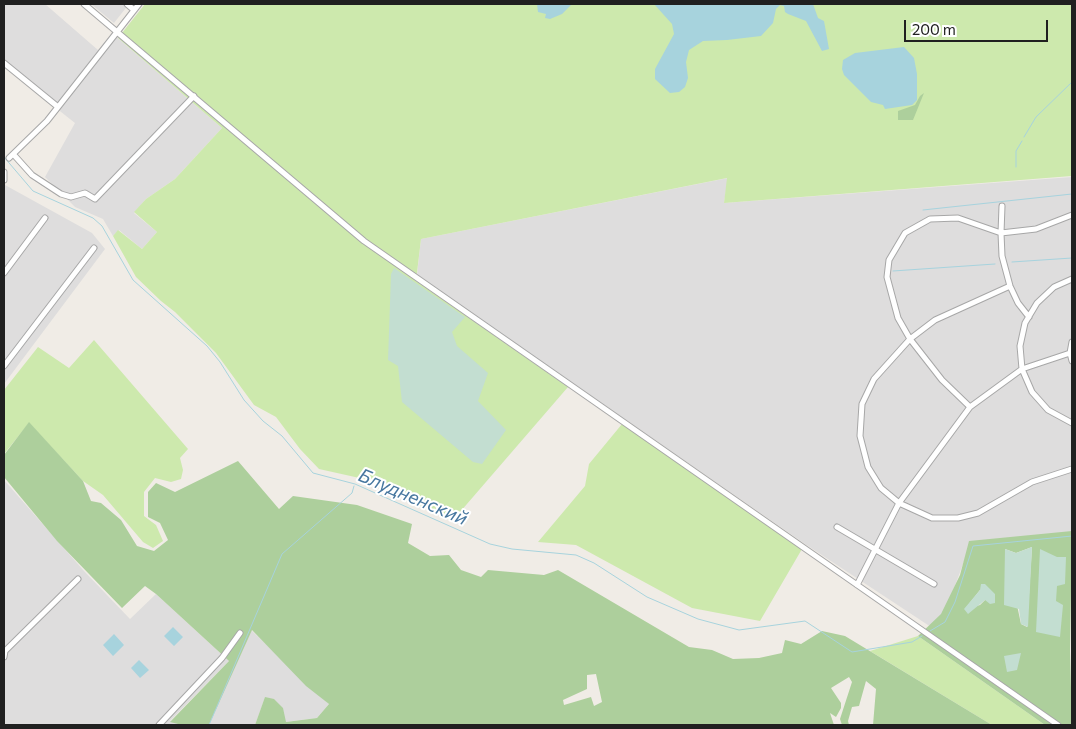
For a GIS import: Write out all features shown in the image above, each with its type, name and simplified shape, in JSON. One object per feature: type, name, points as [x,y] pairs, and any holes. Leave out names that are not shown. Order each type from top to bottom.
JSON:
[{"type":"street","points":[[84,4],[364,241],[1058,725]]},
{"type":"street","points":[[126,4],[134,10]]},
{"type":"street","points":[[139,4],[58,107],[12,157],[24,169],[61,194],[71,197],[85,193],[95,199],[194,96]]},
{"type":"street","points":[[4,63],[58,107]]},
{"type":"street","points":[[4,172],[4,180]]},
{"type":"street","points":[[1002,206],[1002,256],[1010,286],[1018,303],[1029,317]]},
{"type":"street","points":[[970,407],[942,380],[910,338],[898,318],[887,277],[889,260],[905,233],[930,219],[958,218],[1001,233],[1036,229],[1072,214]]},
{"type":"street","points":[[4,273],[46,218]]},
{"type":"street","points":[[4,366],[94,248]]},
{"type":"street","points":[[1072,279],[1054,287],[1037,303],[1025,323],[1020,346],[1022,369],[1032,392],[1048,410],[1072,423]]},
{"type":"street","points":[[1010,286],[935,320],[910,338],[874,379],[862,404],[860,436],[868,467],[881,488],[899,503],[932,518],[958,518],[978,513],[1032,482],[1072,469]]},
{"type":"street","points":[[1072,342],[1070,353],[1072,361]]},
{"type":"street","points":[[857,585],[899,503],[970,407],[1022,369],[1070,353]]},
{"type":"street","points":[[838,527],[934,584]]},
{"type":"street","points":[[4,657],[5,651],[78,579]]},
{"type":"street","points":[[159,725],[222,658],[240,634]]},
{"type":"shaded area","points":[[4,4],[45,4],[98,50],[112,33],[222,128],[175,179],[146,199],[134,213],[157,232],[142,249],[119,230],[113,236],[103,219],[75,207],[45,177],[75,123],[4,67]]},
{"type":"shaded area","points":[[91,4],[129,4],[114,23]]},
{"type":"shaded area","points":[[1072,177],[1072,535],[970,545],[946,610],[931,627],[805,544],[417,275],[421,239],[728,178],[724,203]]},
{"type":"shaded area","points":[[5,185],[92,233],[105,249],[4,384]]},
{"type":"shaded area","points":[[4,480],[84,571],[130,619],[156,594],[229,661],[170,721],[182,725],[4,725]]},
{"type":"shaded area","points":[[251,630],[329,704],[317,718],[285,722],[265,698],[255,725],[209,725]]},
{"type":"green space","points":[[145,4],[1072,4],[1072,176],[724,203],[727,178],[421,239],[416,281],[568,387],[454,519],[438,514],[364,479],[319,469],[300,449],[276,417],[254,405],[216,353],[136,277],[113,236],[118,230],[142,249],[157,232],[134,212],[146,199],[175,179],[222,128],[118,38]]},
{"type":"green space","points":[[924,93],[913,120],[898,120],[898,111],[915,105]]},
{"type":"green space","points":[[394,268],[465,317],[452,332],[457,346],[488,373],[478,401],[506,430],[482,464],[473,462],[402,402],[398,366],[388,360],[391,274]]},
{"type":"green space","points":[[94,340],[188,449],[180,458],[183,470],[181,479],[171,482],[155,478],[144,492],[144,516],[156,525],[163,541],[153,548],[143,542],[103,495],[83,481],[29,423],[4,454],[4,390],[38,347],[69,368]]},
{"type":"green space","points":[[29,422],[83,481],[91,501],[101,503],[121,520],[137,546],[154,551],[168,540],[160,523],[148,517],[148,492],[156,483],[175,492],[238,461],[279,509],[293,496],[357,505],[412,524],[408,543],[430,556],[449,555],[461,570],[481,577],[488,570],[544,575],[558,570],[689,647],[712,650],[733,659],[759,658],[782,653],[785,640],[801,644],[822,631],[845,636],[992,725],[873,725],[876,689],[866,681],[859,706],[852,707],[848,721],[849,725],[842,725],[840,719],[852,682],[849,677],[831,688],[841,703],[841,708],[836,717],[830,713],[834,725],[255,725],[265,697],[274,699],[283,708],[286,722],[317,718],[329,704],[306,686],[252,630],[209,725],[182,725],[170,722],[229,661],[145,586],[122,608],[57,541],[4,477],[4,455]],"holes":[[[596,674],[602,702],[594,706],[591,697],[564,705],[563,700],[587,689],[587,675]]]},
{"type":"green space","points":[[622,424],[802,549],[760,621],[692,608],[576,545],[538,542],[585,486],[589,464]]},
{"type":"green space","points":[[1072,531],[1070,651],[1072,725],[1045,725],[918,636],[941,614],[960,575],[969,541]],"holes":[[[1032,547],[1027,627],[1021,624],[1005,549],[1016,553]],[[980,590],[985,600],[980,605],[965,609]]]},
{"type":"green space","points":[[1032,547],[1028,627],[1021,624],[1019,609],[1004,605],[1005,549],[1016,553]]},
{"type":"green space","points":[[1040,549],[1057,557],[1066,557],[1065,584],[1057,586],[1056,601],[1063,605],[1060,637],[1036,632]]},
{"type":"green space","points":[[981,584],[985,584],[995,594],[995,603],[990,604],[985,600],[968,614],[964,609],[980,590]]},
{"type":"green space","points":[[918,636],[1045,725],[992,725],[870,651]]},
{"type":"green space","points":[[1021,653],[1017,670],[1007,672],[1004,656]]},
{"type":"water","points":[[537,4],[572,4],[562,14],[550,19],[545,18],[546,14],[538,12]]},
{"type":"water","points":[[654,4],[813,4],[818,18],[824,21],[829,49],[822,51],[806,21],[788,14],[785,12],[784,6],[780,5],[776,9],[773,23],[761,36],[703,41],[689,50],[686,62],[688,78],[685,87],[679,92],[670,93],[655,79],[655,69],[674,34],[672,24]]},
{"type":"water","points":[[904,47],[914,58],[917,74],[917,100],[912,105],[885,109],[883,105],[871,102],[844,75],[842,69],[843,60],[855,53]]},
{"type":"water","points":[[173,627],[183,637],[174,646],[164,636]]},
{"type":"water","points":[[114,634],[124,645],[113,656],[103,645]]},
{"type":"water","points":[[139,660],[149,670],[140,678],[131,668]]},
{"type":"waterway","points":[[1024,137],[1036,117],[1072,82]]},
{"type":"waterway","points":[[1016,167],[1016,151],[1022,141]]},
{"type":"waterway","name":"Блудненский","points":[[4,157],[33,191],[93,218],[102,226],[133,280],[207,346],[220,362],[244,400],[263,421],[282,436],[313,473],[355,484],[490,544],[512,549],[576,555],[594,563],[647,597],[698,619],[739,630],[805,621],[852,652],[912,642],[922,636]]},
{"type":"waterway","points":[[923,210],[1072,194]]},
{"type":"waterway","points":[[1012,262],[1072,258]]},
{"type":"waterway","points":[[893,271],[995,264]]},
{"type":"waterway","points":[[209,725],[282,554],[352,493],[354,486]]},
{"type":"waterway","name":"Блудненский","points":[[930,631],[945,622],[955,602],[973,546],[1072,536]]}]
